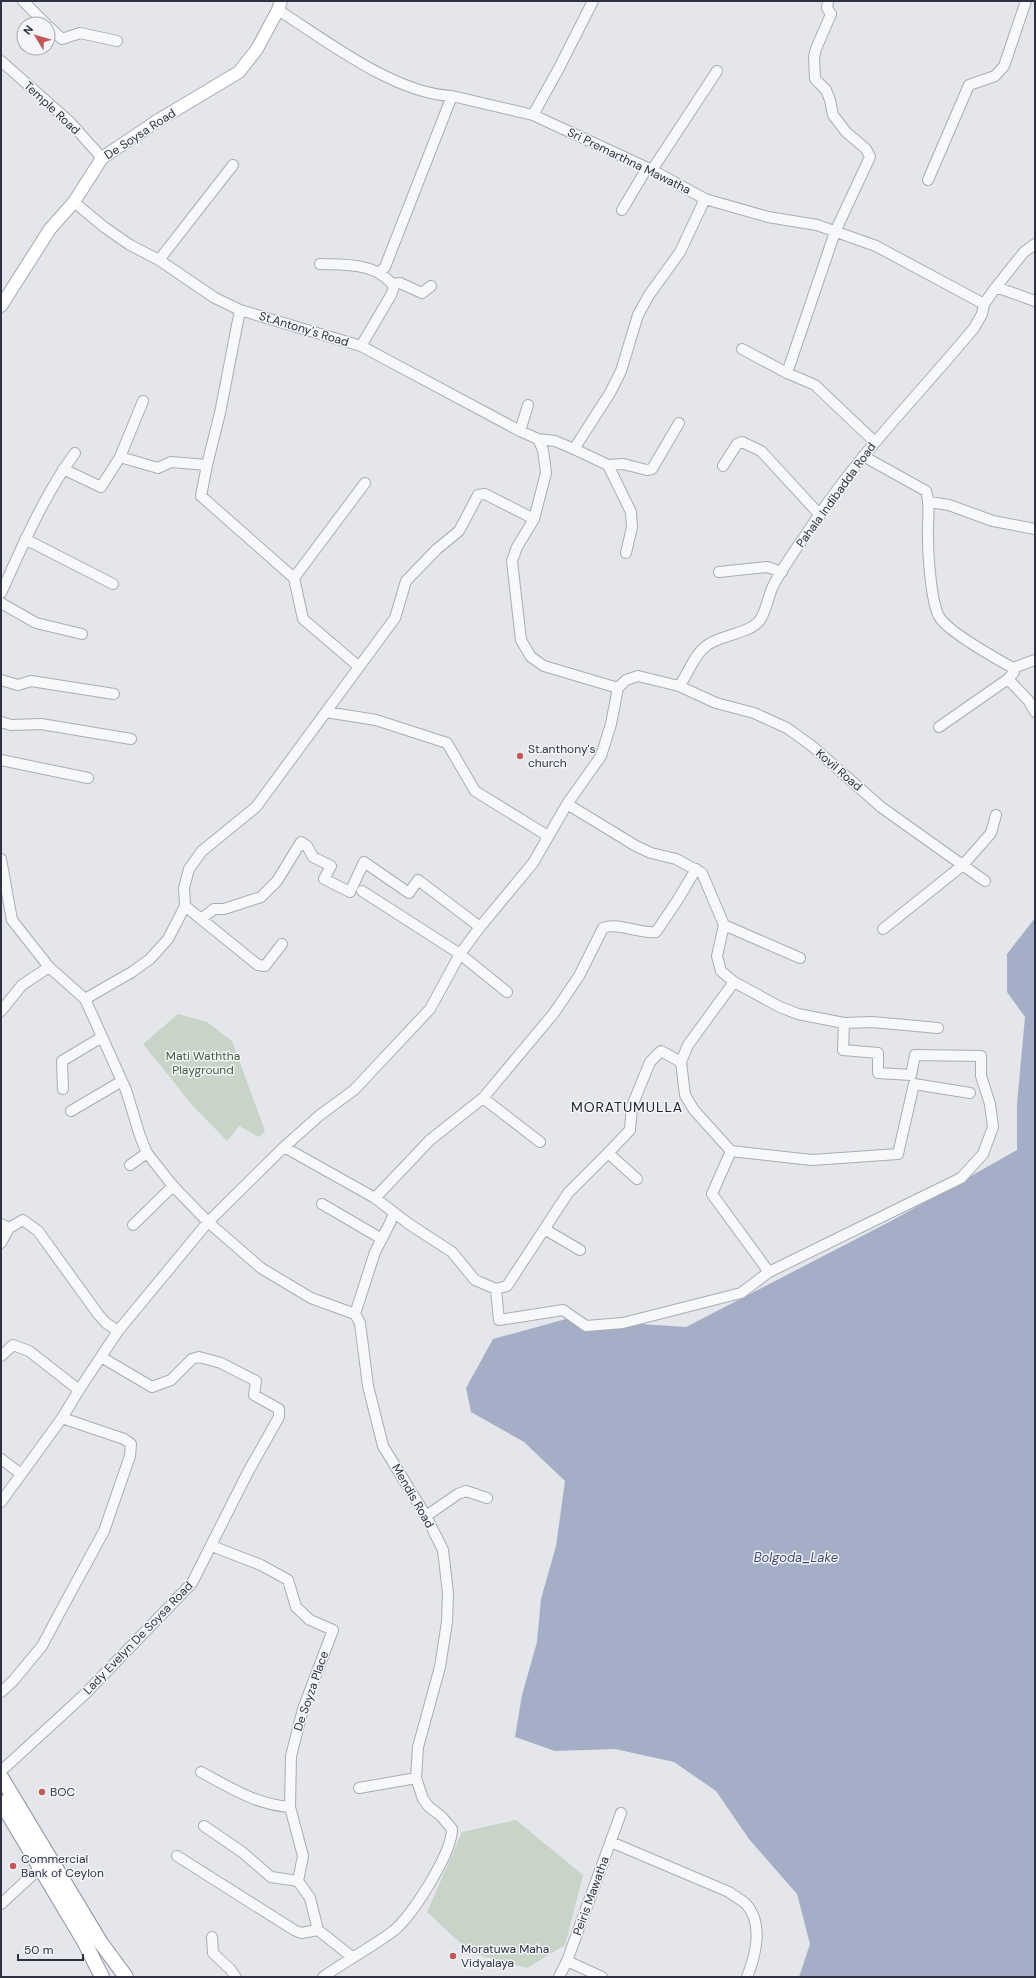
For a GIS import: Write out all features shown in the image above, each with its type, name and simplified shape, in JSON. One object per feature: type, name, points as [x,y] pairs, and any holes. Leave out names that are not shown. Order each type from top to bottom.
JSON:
[{"type":"highway","points":[[1,1777],[101,1943],[126,1977]]},
{"type":"highway","points":[[1,1802],[85,1943],[102,1977]]},
{"type":"highway","points":[[101,1943],[117,1977]]},
{"type":"main road","name":"De Soysa Road","points":[[1,306],[50,229],[74,202],[102,158],[157,121],[239,72],[257,49],[280,6]]},
{"type":"street","points":[[23,1],[38,16]]},
{"type":"street","points":[[533,115],[560,68],[593,1]]},
{"type":"street","points":[[787,373],[835,232],[870,157],[866,149],[846,132],[840,122],[833,115],[826,90],[815,79],[815,53],[831,14],[827,8],[828,1]]},
{"type":"street","points":[[928,180],[969,85],[995,76],[1004,66],[1026,1]]},
{"type":"street","name":"Sri Premarthna Mawatha","points":[[280,6],[356,60],[403,85],[439,96],[452,96],[533,115],[650,169],[706,199],[768,217],[817,225],[876,246],[984,304]]},
{"type":"street","points":[[56,33],[62,39],[80,33],[117,41]]},
{"type":"street","name":"Temple Road","points":[[1,61],[70,122],[102,158]]},
{"type":"street","points":[[622,210],[717,71]]},
{"type":"street","points":[[380,272],[385,267],[452,96]]},
{"type":"street","points":[[159,260],[233,165]]},
{"type":"street","points":[[574,449],[610,393],[620,371],[638,315],[649,295],[680,252],[706,199]]},
{"type":"street","name":"St.Antony's Road","points":[[74,202],[104,227],[130,245],[159,260],[215,298],[240,310],[361,346],[520,431]]},
{"type":"street","name":"Pahala Indibadda Road","points":[[679,686],[687,677],[697,654],[706,645],[752,627],[760,620],[773,586],[820,515],[863,456],[974,328],[982,314],[984,304],[996,287],[1024,252],[1035,244]]},
{"type":"street","points":[[320,264],[354,265],[380,272],[393,284],[394,288],[391,295],[361,346]]},
{"type":"street","points":[[393,284],[400,283],[422,293],[431,286]]},
{"type":"street","points":[[996,287],[1035,301]]},
{"type":"street","points":[[240,310],[220,413],[201,496],[294,578],[303,620],[358,666]]},
{"type":"street","points":[[742,349],[787,373],[815,385],[875,442]]},
{"type":"street","points":[[63,469],[101,487],[120,457],[143,401]]},
{"type":"street","points":[[528,405],[520,431],[538,439],[555,441],[608,465],[623,464],[647,470],[652,469],[680,423]]},
{"type":"street","points":[[538,439],[543,450],[546,473],[534,519],[517,547],[512,561],[520,640],[531,656],[544,666],[618,688]]},
{"type":"street","points":[[723,466],[737,444],[742,442],[761,451],[820,515]]},
{"type":"street","points":[[1,593],[25,539],[63,469],[75,453]]},
{"type":"street","points":[[863,456],[920,487],[926,492],[929,502],[928,537],[931,581],[937,613],[940,619],[956,633],[1013,668]]},
{"type":"street","points":[[120,457],[158,468],[171,462],[207,465]]},
{"type":"street","points":[[608,465],[631,512],[632,527],[626,553]]},
{"type":"street","points":[[294,578],[365,483]]},
{"type":"street","points":[[84,999],[132,972],[150,959],[168,940],[185,906],[186,882],[190,869],[202,851],[256,807],[358,666],[395,618],[406,581],[437,549],[459,531],[478,495],[485,494],[534,519]]},
{"type":"street","points":[[929,502],[949,506],[993,521],[1035,529]]},
{"type":"street","points":[[25,539],[113,584]]},
{"type":"street","points":[[719,572],[766,567],[782,572]]},
{"type":"street","points":[[1,603],[36,623],[82,634]]},
{"type":"street","points":[[1013,668],[1035,660]]},
{"type":"street","points":[[940,727],[1008,679],[1014,672],[1013,668]]},
{"type":"street","points":[[1,1502],[62,1418],[118,1331],[208,1222],[284,1147],[320,1115],[354,1090],[381,1063],[430,1009],[460,954],[480,927],[533,863],[567,804],[600,756],[610,724],[618,688],[626,680],[638,676],[679,686]]},
{"type":"street","points":[[1008,679],[1028,700],[1035,712]]},
{"type":"street","points":[[1,680],[18,685],[31,681],[114,694]]},
{"type":"street","name":"Kovil Road","points":[[679,686],[716,703],[754,713],[787,728],[812,746],[881,807],[985,881]]},
{"type":"street","points":[[326,712],[376,720],[447,743],[475,792],[548,836]]},
{"type":"street","points":[[1,722],[11,725],[41,724],[131,739]]},
{"type":"street","points":[[1,760],[88,778]]},
{"type":"street","points":[[567,804],[636,846],[651,853],[676,859],[702,873],[724,925],[717,956],[721,971],[734,982],[792,1012],[844,1023],[872,1022],[938,1028]]},
{"type":"street","points":[[883,929],[963,865],[992,833],[996,815]]},
{"type":"street","points":[[201,919],[214,909],[224,909],[261,897],[277,881],[302,842],[308,846],[313,857],[331,866],[324,879],[350,892],[364,862],[409,893],[418,880],[480,927]]},
{"type":"street","points":[[1,859],[12,920],[49,966],[84,999],[122,1081],[147,1153],[173,1186],[208,1222],[261,1268],[287,1285],[311,1298],[355,1314],[375,1252],[394,1213]]},
{"type":"street","points":[[375,1198],[430,1140],[482,1098],[554,1013],[579,976],[602,928],[610,925],[647,933],[656,932],[678,901],[696,869]]},
{"type":"street","points":[[362,891],[460,954],[507,992]]},
{"type":"street","points":[[185,906],[258,965],[265,966],[282,944]]},
{"type":"street","points":[[724,925],[800,958]]},
{"type":"street","points":[[1,1011],[22,985],[49,966]]},
{"type":"street","points":[[734,982],[688,1045],[681,1062],[686,1094],[694,1110],[731,1152],[812,1160],[898,1154],[914,1084],[970,1093]]},
{"type":"street","points":[[496,1289],[499,1320],[564,1310],[586,1326],[623,1323],[741,1293],[769,1272],[961,1178],[983,1154],[993,1127],[990,1104],[981,1076],[981,1056],[915,1055],[911,1075],[878,1073],[878,1053],[843,1050],[844,1023]]},
{"type":"street","points":[[63,1089],[62,1061],[102,1037]]},
{"type":"street","points":[[284,1147],[375,1198],[394,1213],[452,1252],[475,1280],[496,1289],[507,1286],[546,1230],[568,1193],[630,1130],[632,1106],[650,1062],[661,1051],[681,1062]]},
{"type":"street","points":[[71,1111],[122,1081]]},
{"type":"street","points":[[482,1098],[540,1142]]},
{"type":"street","points":[[731,1152],[712,1194],[769,1272]]},
{"type":"street","points":[[130,1165],[147,1153]]},
{"type":"street","points":[[608,1153],[637,1178]]},
{"type":"street","points":[[133,1225],[173,1186]]},
{"type":"street","points":[[322,1204],[382,1240]]},
{"type":"street","points":[[1,1242],[5,1226],[23,1220],[38,1230],[98,1314],[106,1323],[118,1331]]},
{"type":"street","points":[[546,1230],[580,1250]]},
{"type":"street","name":"Mendis Road","points":[[352,1957],[394,1931],[414,1907],[435,1875],[452,1839],[452,1828],[441,1816],[429,1807],[423,1799],[416,1778],[418,1747],[440,1667],[447,1622],[448,1592],[443,1550],[426,1516],[383,1446],[368,1386],[360,1324],[355,1314]]},
{"type":"street","points":[[1,1356],[13,1345],[29,1351],[79,1390]]},
{"type":"street","name":"Lady Evelyn De Soysa Road","points":[[1,1771],[84,1695],[192,1583],[248,1472],[279,1418],[279,1409],[254,1395],[256,1381],[221,1363],[199,1357],[192,1359],[171,1380],[152,1387],[101,1356]]},
{"type":"street","points":[[1,1692],[13,1681],[42,1646],[60,1614],[104,1531],[130,1456],[131,1444],[124,1439],[62,1418]]},
{"type":"street","points":[[1,1459],[21,1474]]},
{"type":"street","points":[[426,1516],[458,1494],[466,1491],[487,1498]]},
{"type":"street","name":"De Soyza Place","points":[[212,1546],[261,1565],[288,1580],[296,1607],[310,1620],[333,1630],[303,1708],[291,1756],[290,1807],[303,1856],[298,1880]]},
{"type":"street","points":[[201,1772],[259,1802],[275,1806],[290,1807]]},
{"type":"street","points":[[359,1788],[416,1778]]},
{"type":"street","name":"Peiris Mawatha","points":[[559,1977],[567,1961],[621,1813]]},
{"type":"street","points":[[204,1826],[242,1852],[271,1877],[298,1880],[310,1898],[318,1930],[352,1957],[323,1977]]},
{"type":"street","points":[[611,1842],[729,1892],[745,1903],[756,1922],[758,1939],[747,1977]]},
{"type":"street","points":[[177,1856],[294,1930],[301,1933],[318,1930]]},
{"type":"street","points":[[1,1904],[40,1868]]},
{"type":"street","points":[[212,1937],[213,1953],[230,1969],[236,1977]]},
{"type":"street","points":[[567,1961],[602,1977]]},
{"type":"green space","name":"Mati Waththa Playground","points":[[178,1014],[207,1022],[232,1041],[265,1131],[259,1137],[239,1126],[227,1141],[193,1106],[143,1044]]},
{"type":"green space","points":[[516,1820],[583,1875],[565,1945],[527,1968],[471,1953],[427,1912],[462,1832]]},
{"type":"water","name":"Bolgoda_Lake","points":[[1035,918],[1035,1977],[799,1977],[810,1944],[797,1894],[749,1839],[716,1791],[674,1762],[615,1749],[555,1751],[515,1737],[522,1695],[537,1642],[541,1599],[556,1546],[565,1481],[524,1442],[471,1412],[466,1388],[493,1339],[566,1319],[686,1327],[893,1220],[1017,1150],[1017,1104],[1025,1017],[1007,992],[1007,954]]},
{"type":"place","name":"St.anthony's church","points":[[520,756]]},
{"type":"place","name":"BOC","points":[[42,1792]]},
{"type":"place","name":"Commercial Bank of Ceylon","points":[[13,1866]]},
{"type":"place","name":"Moratuwa Maha Vidyalaya","points":[[453,1956]]},
{"type":"district","name":"MORATUMULLA","points":[[627,1107]]}]
